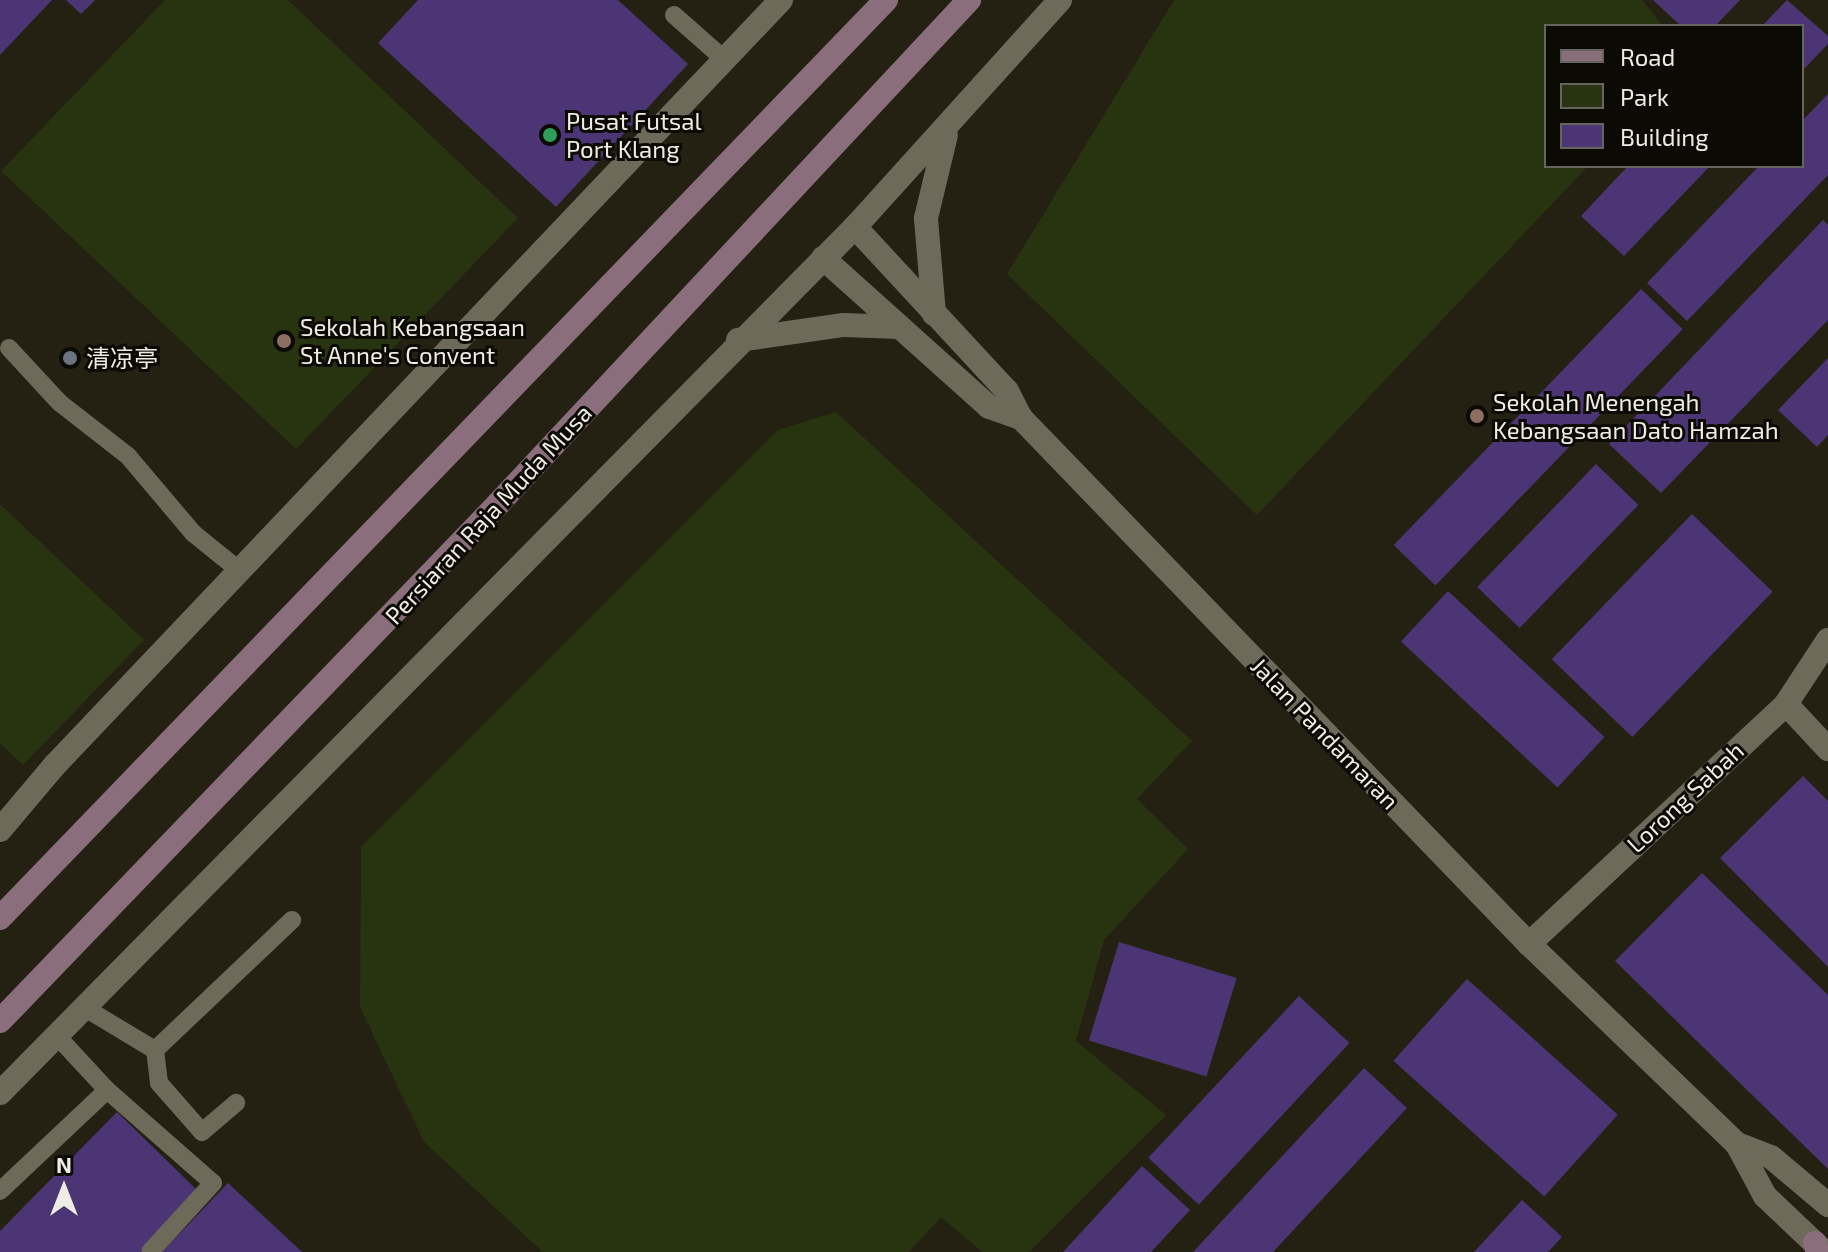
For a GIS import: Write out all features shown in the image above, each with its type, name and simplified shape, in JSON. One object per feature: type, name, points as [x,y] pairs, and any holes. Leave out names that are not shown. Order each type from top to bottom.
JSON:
[{"type":"main road","points":[[0,918],[886,0]]},
{"type":"main road","name":"Persiaran Raja Muda Musa","points":[[0,1021],[488,515],[969,0]]},
{"type":"street","points":[[0,830],[240,571],[781,0]]},
{"type":"street","points":[[0,1093],[738,340],[855,227],[948,129],[1060,0]]},
{"type":"street","points":[[934,314],[926,218],[948,129]]},
{"type":"street","name":"Jalan Pandamaran","points":[[855,227],[1007,391],[1021,418],[1529,944],[1737,1144],[1771,1157],[1828,1205]]},
{"type":"street","points":[[823,258],[989,407],[1021,418]]},
{"type":"street","points":[[738,340],[844,325],[900,327]]},
{"type":"street","name":"Lorong Sabah","points":[[1529,944],[1786,704],[1828,640]]},
{"type":"street","points":[[1786,704],[1828,749]]},
{"type":"street","points":[[1737,1144],[1765,1196],[1819,1249]]},
{"type":"lane","points":[[674,15],[725,60]]},
{"type":"lane","points":[[9,348],[60,403],[128,456],[193,533],[240,571]]},
{"type":"lane","points":[[155,1050],[292,920]]},
{"type":"lane","points":[[85,1008],[155,1050]]},
{"type":"lane","points":[[58,1037],[107,1090],[213,1183],[150,1252]]},
{"type":"lane","points":[[155,1050],[159,1083],[202,1132],[236,1103]]},
{"type":"lane","points":[[0,1191],[107,1090]]},
{"type":"green space","name":"Sekolah Kebangsaan St Anne's Convent","points":[[165,0],[288,0],[518,218],[296,449],[1,171]]},
{"type":"green space","points":[[1174,0],[1642,0],[1661,24],[1544,24],[1544,168],[1586,168],[1257,515],[1007,274]]},
{"type":"green space","points":[[836,412],[1192,741],[1137,799],[1188,849],[1104,940],[1076,1041],[1166,1115],[1029,1252],[982,1252],[941,1217],[909,1252],[543,1252],[424,1142],[360,1007],[361,847],[778,430]]},
{"type":"green space","points":[[0,504],[144,640],[23,765],[0,743]]},
{"type":"building","points":[[0,0],[52,0],[0,55]]},
{"type":"building","points":[[66,0],[95,0],[81,14]]},
{"type":"building","name":"Pusat Futsal Port Klang","points":[[418,0],[618,0],[688,64],[556,207],[378,43]]},
{"type":"building","points":[[1653,0],[1740,0],[1717,24],[1679,24]]},
{"type":"building","points":[[1787,0],[1828,36],[1828,44],[1804,69],[1804,24],[1764,24]]},
{"type":"building","points":[[1828,94],[1828,175],[1687,321],[1647,283],[1757,168],[1804,168],[1804,119]]},
{"type":"building","points":[[1626,168],[1708,168],[1624,256],[1581,216]]},
{"type":"building","points":[[1823,220],[1828,225],[1828,320],[1661,493],[1609,444]]},
{"type":"building","points":[[1641,289],[1683,329],[1435,585],[1394,545]]},
{"type":"building","points":[[1828,358],[1828,435],[1817,447],[1778,410]]},
{"type":"building","points":[[1596,464],[1638,505],[1520,628],[1477,587]]},
{"type":"building","points":[[1692,514],[1773,592],[1632,737],[1552,659]]},
{"type":"building","points":[[1448,591],[1605,737],[1557,787],[1401,641]]},
{"type":"building","points":[[1803,776],[1828,801],[1828,967],[1720,858]]},
{"type":"building","points":[[1702,873],[1828,995],[1828,1169],[1615,961]]},
{"type":"building","points":[[1119,942],[1237,978],[1207,1076],[1089,1040]]},
{"type":"building","points":[[1467,979],[1618,1115],[1544,1197],[1393,1061]]},
{"type":"building","points":[[1299,996],[1349,1043],[1199,1205],[1148,1158]]},
{"type":"building","points":[[1364,1068],[1407,1108],[1273,1252],[1193,1252]]},
{"type":"building","points":[[117,1112],[199,1192],[140,1252],[0,1252],[0,1231]]},
{"type":"building","points":[[1142,1166],[1190,1210],[1151,1252],[1063,1252]]},
{"type":"building","points":[[228,1183],[302,1252],[162,1252]]},
{"type":"building","points":[[1522,1200],[1562,1237],[1548,1252],[1474,1252]]},
{"type":"place","name":"Pusat Futsal Port Klang","points":[[550,135]]},
{"type":"place","name":"Sekolah Kebangsaan St Anne's Convent","points":[[284,341]]},
{"type":"place","name":"清凉亭","points":[[70,358]]},
{"type":"place","name":"Sekolah Menengah Kebangsaan Dato Hamzah","points":[[1477,416]]}]
